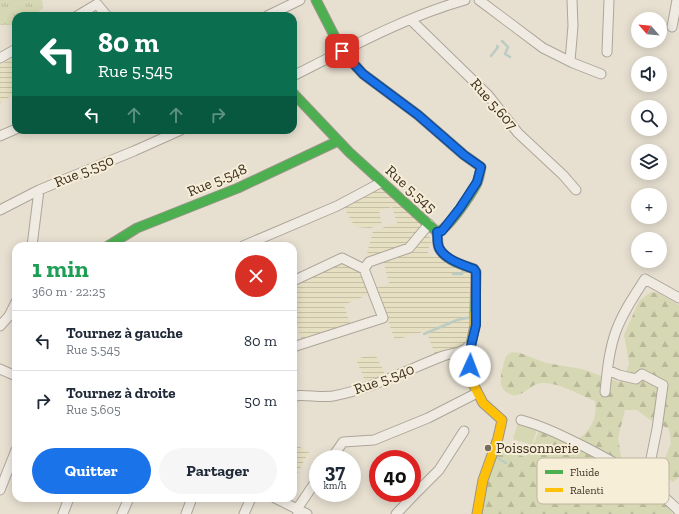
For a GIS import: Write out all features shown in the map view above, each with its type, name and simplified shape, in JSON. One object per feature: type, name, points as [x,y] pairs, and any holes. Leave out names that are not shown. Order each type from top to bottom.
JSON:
[{"type":"street","points":[[275,12],[300,0]]},
{"type":"street","points":[[316,0],[342,51],[363,74],[418,115],[464,155],[481,167],[477,182],[460,208],[442,231],[437,232]]},
{"type":"street","points":[[297,74],[342,51],[411,20],[441,7],[465,0]]},
{"type":"street","points":[[479,0],[543,48],[570,61],[573,64],[601,74]]},
{"type":"street","points":[[570,61],[573,26],[572,0]]},
{"type":"street","points":[[607,52],[609,0]]},
{"type":"street","points":[[672,27],[677,0]]},
{"type":"street","points":[[83,12],[100,2],[105,12]]},
{"type":"street","name":"Rue 5.607","points":[[411,20],[488,95],[518,133],[563,175],[576,190]]},
{"type":"street","points":[[0,58],[12,51]]},
{"type":"street","name":"Rue 5.545","points":[[297,97],[338,141],[437,232],[438,246],[451,260],[474,269],[476,272],[476,325],[474,337],[470,345],[470,378],[483,403],[502,420],[499,435],[493,448],[481,490],[477,514]]},
{"type":"street","points":[[0,136],[12,131]]},
{"type":"street","name":"Rue 5.550","points":[[32,242],[39,190],[134,151],[169,134]]},
{"type":"street","name":"Rue 5.548","points":[[112,242],[136,228],[238,188],[338,141]]},
{"type":"street","points":[[252,242],[336,206],[382,182]]},
{"type":"street","points":[[0,210],[39,190]]},
{"type":"street","points":[[364,269],[369,262],[408,248],[429,224]]},
{"type":"street","points":[[297,279],[342,258],[364,269],[383,318],[297,346]]},
{"type":"street","points":[[605,392],[612,347],[617,331],[626,310],[645,279],[679,298]]},
{"type":"street","points":[[0,326],[12,310]]},
{"type":"street","name":"Rue 5.540","points":[[297,396],[334,396],[382,382],[445,355],[457,354],[465,350],[470,345]]},
{"type":"street","points":[[0,369],[12,374]]},
{"type":"street","points":[[608,370],[619,375],[636,379],[642,374],[663,385],[657,430],[651,458]]},
{"type":"street","points":[[337,450],[343,442],[374,440],[428,418],[477,393]]},
{"type":"street","points":[[521,420],[543,426],[605,458]]},
{"type":"street","points":[[396,514],[439,470],[464,431]]},
{"type":"street","points":[[0,490],[12,460]]},
{"type":"street","points":[[298,512],[309,493]]},
{"type":"street","points":[[63,514],[68,502]]},
{"type":"street","points":[[122,514],[127,502]]},
{"type":"street","points":[[186,514],[190,502]]},
{"type":"street","points":[[244,514],[249,502]]},
{"type":"street","points":[[282,502],[298,512],[307,514]]},
{"type":"street","points":[[669,502],[679,511]]},
{"type":"shaded area","points":[[12,58],[12,95],[0,103],[0,65]]},
{"type":"shaded area","points":[[384,187],[425,224],[432,244],[426,251],[433,257],[442,257],[470,273],[474,319],[465,347],[435,354],[426,331],[395,340],[376,288],[389,283],[384,264],[379,257],[365,261],[373,231],[397,223],[392,207],[379,211],[382,225],[370,228],[355,227],[343,206]]},
{"type":"shaded area","points":[[342,263],[362,272],[369,294],[344,305],[350,323],[302,340],[297,326],[297,285]]},
{"type":"shaded area","points":[[375,354],[385,374],[365,381],[356,359]]},
{"type":"shaded area","points":[[297,445],[309,452],[297,474]]},
{"type":"green space","points":[[0,0],[42,0],[43,8],[38,12],[12,12],[12,25],[0,25]]},
{"type":"green space","points":[[651,292],[658,293],[679,305],[679,477],[673,482],[669,479],[669,458],[665,458],[671,443],[669,429],[649,419],[637,410],[625,410],[618,438],[621,458],[537,458],[537,504],[665,504],[673,514],[480,514],[484,488],[501,444],[514,453],[525,457],[532,448],[540,428],[575,440],[585,434],[589,429],[594,419],[596,407],[595,401],[569,389],[548,383],[538,383],[521,394],[514,395],[508,393],[504,390],[501,381],[506,356],[512,352],[520,353],[546,363],[582,369],[619,382],[627,370],[629,363],[624,335],[639,301]]},
{"type":"green space","points":[[519,420],[538,426],[532,445],[513,439]]},
{"type":"waterway","points":[[502,41],[508,47],[505,54],[510,57]]},
{"type":"waterway","points":[[491,56],[498,47],[497,46]]},
{"type":"waterway","points":[[453,274],[462,274],[463,269]]},
{"type":"waterway","points":[[424,334],[457,320],[472,317]]},
{"type":"waterway","points":[[499,443],[513,449]]},
{"type":"waterway","points":[[495,456],[506,463]]},
{"type":"traffic: fast","points":[[316,0],[342,51],[363,74],[418,115],[464,155],[481,167],[477,183],[465,203],[453,219],[442,230],[437,232]]},
{"type":"traffic: fast","points":[[297,97],[349,152],[437,232],[439,248],[445,256],[454,262],[474,269],[476,272],[475,313]]},
{"type":"traffic: fast","points":[[114,242],[137,228],[238,188],[338,141]]},
{"type":"traffic: slow","points":[[475,313],[475,325],[469,354],[470,378],[483,403],[502,420],[498,438],[483,480],[477,514]]},
{"type":"place","name":"Poissonnerie","points":[[488,448]]},
{"type":"route","points":[[342,51],[363,74],[418,115],[437,133],[481,167],[477,182],[460,208],[442,231],[437,232],[438,246],[445,254],[451,260],[474,269],[476,272],[476,325],[474,337],[470,345],[470,366]]}]
